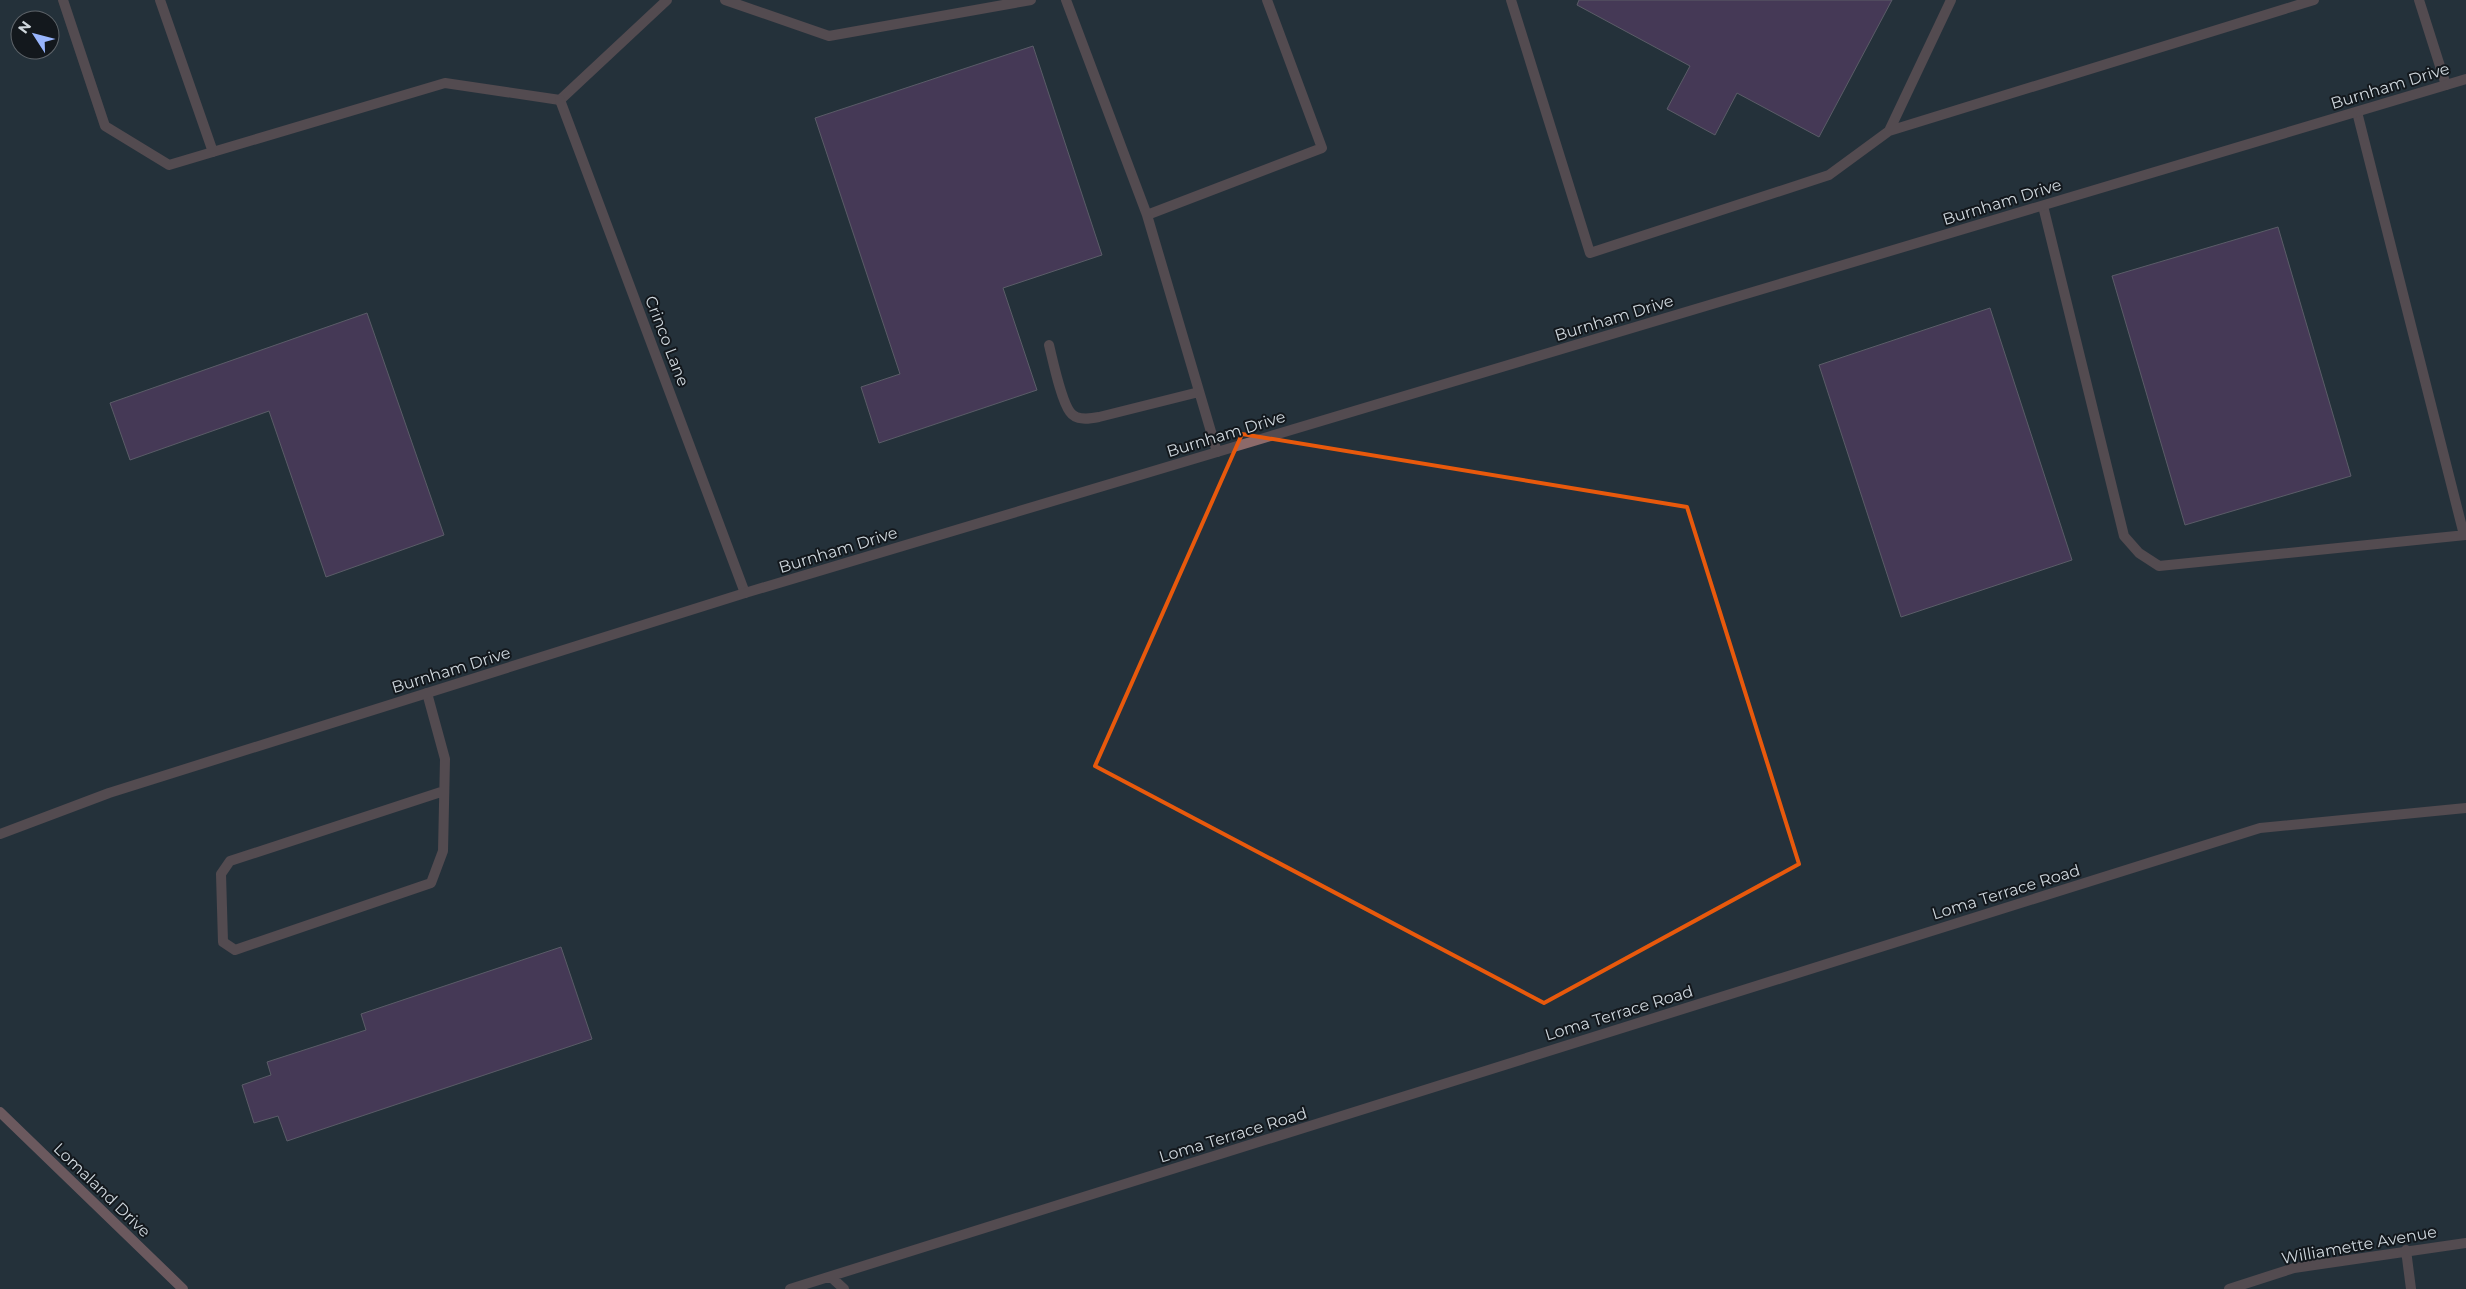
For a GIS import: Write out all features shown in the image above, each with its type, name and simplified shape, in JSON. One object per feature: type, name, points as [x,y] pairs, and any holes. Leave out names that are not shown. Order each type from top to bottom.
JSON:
[{"type":"main road","name":"Lomaland Drive","points":[[0,1112],[183,1289]]},
{"type":"street","points":[[63,0],[105,126],[169,165],[445,82],[560,100],[667,0]]},
{"type":"street","points":[[160,0],[213,152]]},
{"type":"street","points":[[725,0],[829,36],[1031,0]]},
{"type":"street","points":[[1066,0],[1147,215],[1216,452]]},
{"type":"street","points":[[1147,215],[1322,148],[1267,0]]},
{"type":"street","points":[[1512,0],[1590,253],[1829,175],[1889,131],[2314,0]]},
{"type":"street","points":[[1889,131],[1951,0]]},
{"type":"street","points":[[2419,0],[2446,85]]},
{"type":"street","name":"Burnham Drive","points":[[0,834],[109,793],[746,593],[2466,79]]},
{"type":"street","name":"Crinco Lane","points":[[560,100],[746,593]]},
{"type":"street","points":[[2043,206],[2124,536],[2139,553],[2159,566],[2465,535],[2357,112]]},
{"type":"street","points":[[1049,345],[1066,403],[1070,413],[1078,418],[1099,417],[1199,392]]},
{"type":"street","points":[[427,693],[445,759],[443,851],[431,883],[235,950],[223,942],[221,874],[230,861],[444,791]]},
{"type":"street","name":"Loma Terrace Road","points":[[790,1289],[2260,828],[2466,808]]},
{"type":"street","name":"Williamette Avenue","points":[[2229,1289],[2294,1268],[2466,1242]]},
{"type":"street","points":[[2406,1250],[2411,1289]]},
{"type":"street","points":[[831,1276],[844,1289]]},
{"type":"highlighted area","points":[[1242,434],[1687,507],[1799,864],[1544,1003],[1095,766]]},
{"type":"building","points":[[1579,0],[1892,0],[1819,137],[1737,93],[1715,135],[1667,109],[1690,66],[1577,5]]},
{"type":"building","points":[[1033,46],[1102,255],[1003,288],[1037,390],[879,443],[861,387],[900,374],[815,118]]},
{"type":"building","points":[[2278,227],[2351,476],[2185,525],[2112,276]]},
{"type":"building","points":[[1990,308],[2072,560],[1901,617],[1819,365]]},
{"type":"building","points":[[367,313],[444,535],[326,577],[269,411],[130,460],[110,403]]},
{"type":"building","points":[[561,947],[592,1039],[287,1141],[278,1116],[254,1123],[242,1085],[271,1075],[267,1062],[366,1030],[361,1014]]}]
